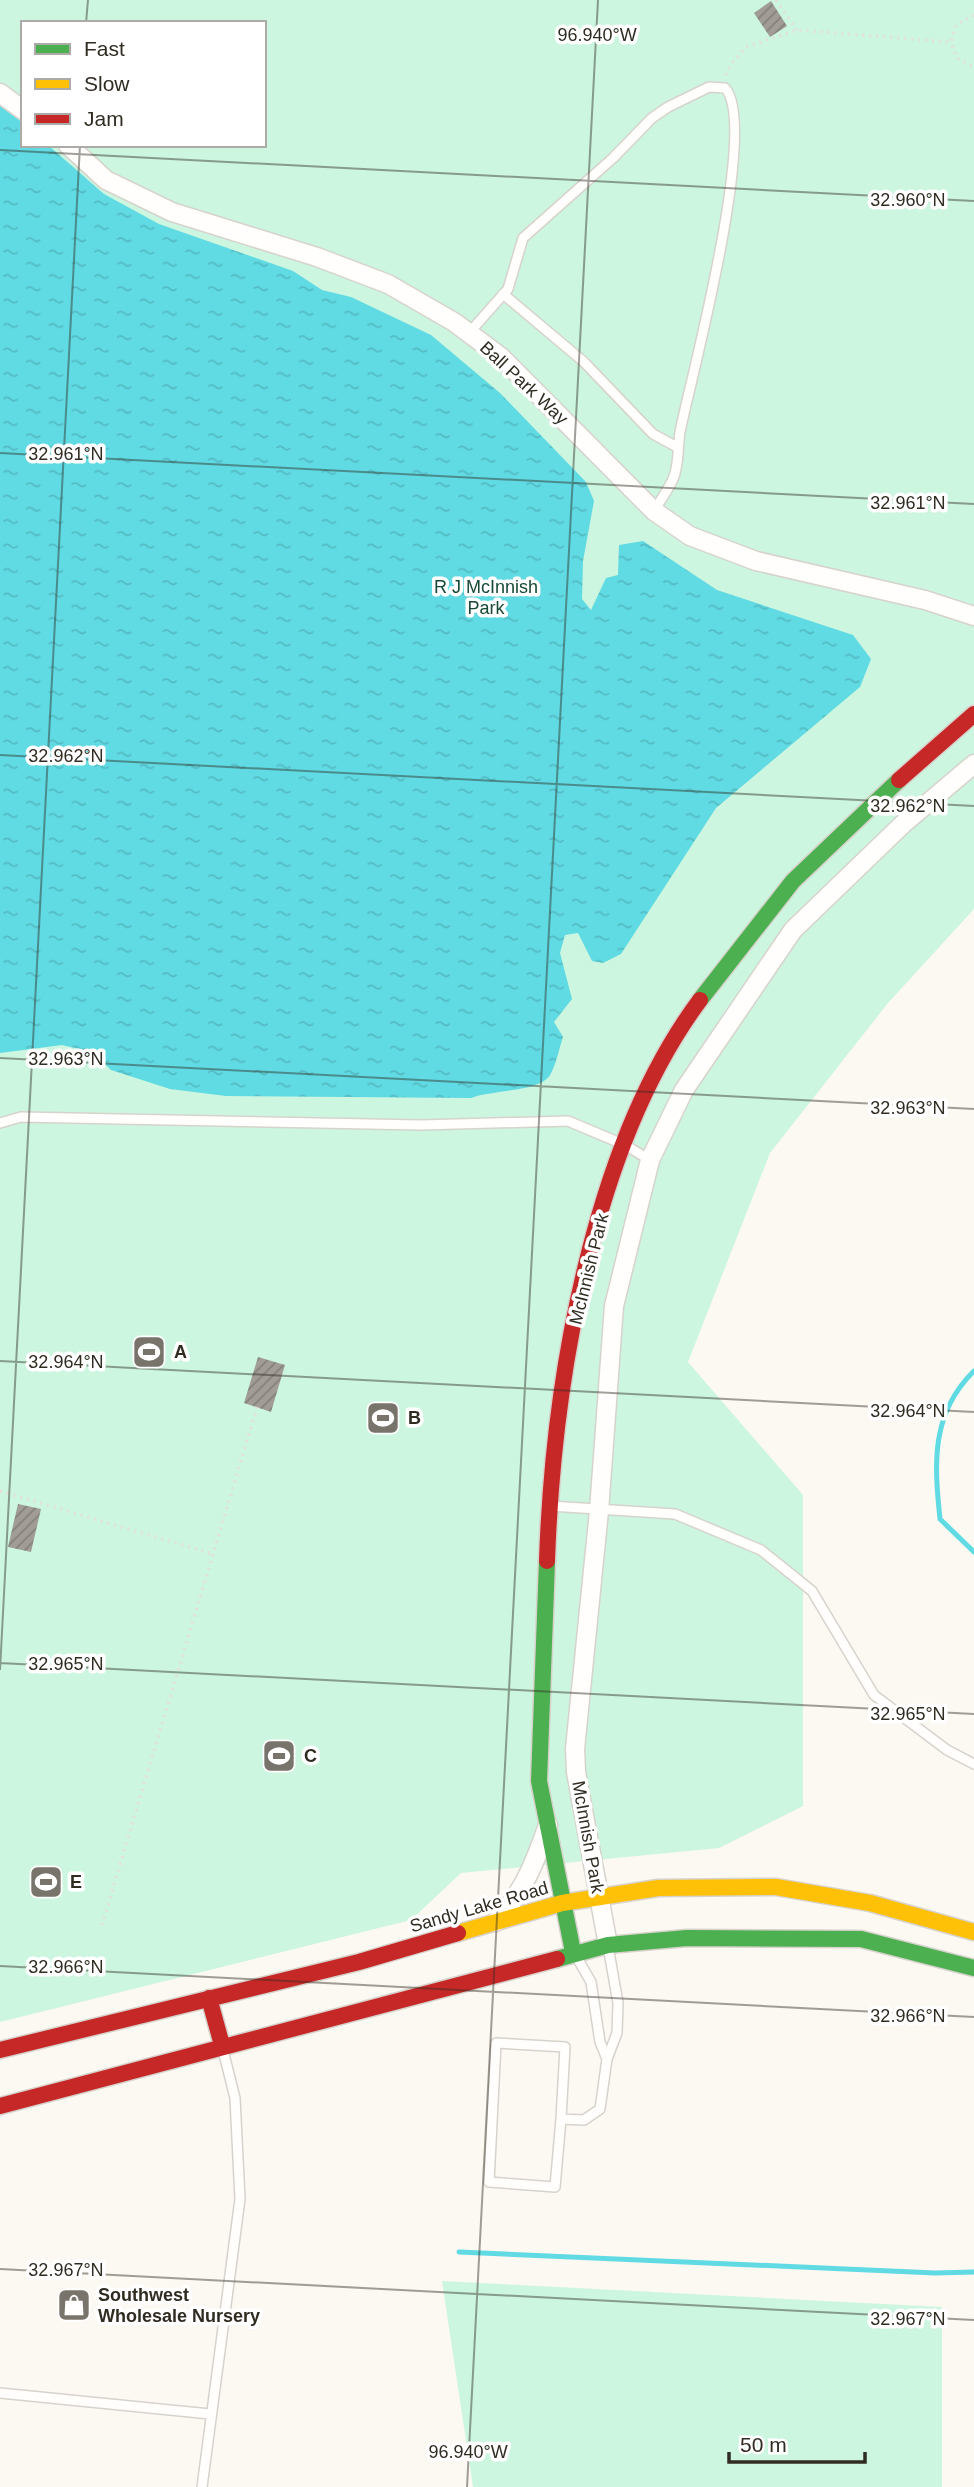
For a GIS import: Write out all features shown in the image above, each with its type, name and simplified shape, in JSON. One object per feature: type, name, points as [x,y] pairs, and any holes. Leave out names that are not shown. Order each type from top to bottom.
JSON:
[{"type":"main road","name":"McInnish Park","points":[[573,1952],[540,1781],[548,1506],[553,1446],[580,1295],[606,1197],[636,1115],[678,1029],[736,951],[793,881],[848,827],[974,714]]},
{"type":"main road","name":"Sandy Lake Road","points":[[0,2050],[359,1962],[562,1903],[658,1888],[776,1887],[870,1903],[974,1932]]},
{"type":"main road","points":[[0,2106],[573,1952],[608,1945],[687,1938],[861,1939],[918,1951],[974,1968]]},
{"type":"main road","points":[[209,1998],[222,2045]]},
{"type":"street","points":[[0,93],[21,109]]},
{"type":"street","name":"Ball Park Way","points":[[70,147],[106,180],[172,212],[317,257],[388,284],[469,333],[501,357],[654,511],[690,536],[757,561],[925,600],[974,616]]},
{"type":"street","name":"McInnish Park","points":[[608,1945],[576,1772],[575,1749],[614,1306],[650,1160],[684,1090],[793,930],[903,824],[974,764]]},
{"type":"street","points":[[496,1922],[530,1876],[548,1825]]},
{"type":"lane","points":[[469,333],[508,289],[523,238],[613,158],[652,118],[709,87],[721,87],[732,95],[736,132],[723,235],[677,447],[674,477],[654,511]]},
{"type":"lane","points":[[503,294],[584,362],[653,434],[677,447]]},
{"type":"lane","points":[[0,1123],[21,1117],[422,1125],[568,1121],[625,1145],[650,1160]]},
{"type":"lane","points":[[548,1506],[675,1514],[761,1550],[813,1591],[874,1695],[947,1750],[974,1764]]},
{"type":"lane","points":[[561,2119],[584,2120],[600,2109],[607,2059],[617,2033],[618,2003],[608,1945]]},
{"type":"lane","points":[[573,1952],[591,1982],[600,2042],[607,2059]]},
{"type":"lane","points":[[496,2043],[565,2047],[561,2119],[555,2187],[489,2182],[496,2043]]},
{"type":"lane","points":[[202,2487],[240,2199],[235,2098],[222,2045]]},
{"type":"lane","points":[[0,2393],[210,2414]]},
{"type":"path","points":[[776,0],[797,30]]},
{"type":"path","points":[[974,15],[962,19],[956,25],[951,42],[957,58],[974,67]]},
{"type":"path","points":[[721,87],[731,64],[746,47],[797,30],[951,42]]},
{"type":"path","points":[[102,1925],[257,1408]]},
{"type":"path","points":[[0,1491],[213,1554]]},
{"type":"green space","name":"R J McInnish Park","points":[[0,0],[974,0],[974,909],[888,1003],[770,1153],[688,1362],[803,1495],[803,1806],[719,1848],[461,1873],[411,1920],[0,2022]]},
{"type":"green space","points":[[442,2281],[942,2307],[942,2487],[473,2487]]},
{"type":"water","points":[[0,106],[21,122],[21,147],[50,147],[104,194],[159,224],[293,271],[322,290],[351,297],[431,335],[500,393],[586,482],[594,501],[583,561],[582,599],[591,610],[606,578],[618,575],[619,545],[643,541],[717,590],[853,635],[871,659],[860,687],[716,808],[621,954],[603,963],[592,961],[578,933],[565,935],[560,953],[572,999],[554,1022],[563,1037],[556,1062],[545,1081],[526,1088],[471,1098],[226,1096],[170,1089],[111,1070],[92,1052],[62,1045],[0,1053]]},
{"type":"building","points":[[771,1],[787,26],[770,37],[754,13]]},
{"type":"building","points":[[258,1357],[285,1365],[271,1412],[244,1403]]},
{"type":"building","points":[[18,1504],[41,1509],[31,1552],[8,1547]]},
{"type":"waterway","points":[[974,1371],[950,1404],[943,1422],[937,1459],[940,1519],[974,1552]]},
{"type":"waterway","points":[[459,2252],[935,2273],[974,2272]]},
{"type":"traffic: fast","points":[[700,1000],[793,881],[899,780]]},
{"type":"traffic: fast","points":[[547,1561],[539,1781],[573,1952]]},
{"type":"traffic: fast","points":[[557,1959],[608,1945],[687,1938],[861,1939],[974,1968]]},
{"type":"traffic: slow","points":[[458,1933],[562,1903],[658,1888],[776,1887],[870,1903],[974,1932]]},
{"type":"traffic: jam","points":[[899,780],[974,714]]},
{"type":"traffic: jam","points":[[547,1561],[558,1419],[585,1268],[606,1194],[631,1124],[663,1058],[700,1000]]},
{"type":"traffic: jam","points":[[0,2050],[359,1962],[458,1933]]},
{"type":"traffic: jam","points":[[0,2106],[557,1959]]},
{"type":"traffic: jam","points":[[209,1998],[222,2045]]},
{"type":"place","name":"A","points":[[149,1352]]},
{"type":"place","name":"B","points":[[383,1418]]},
{"type":"place","name":"C","points":[[279,1756]]},
{"type":"place","name":"E","points":[[46,1882]]},
{"type":"place","name":"Southwest Wholesale Nursery","points":[[74,2305]]}]
